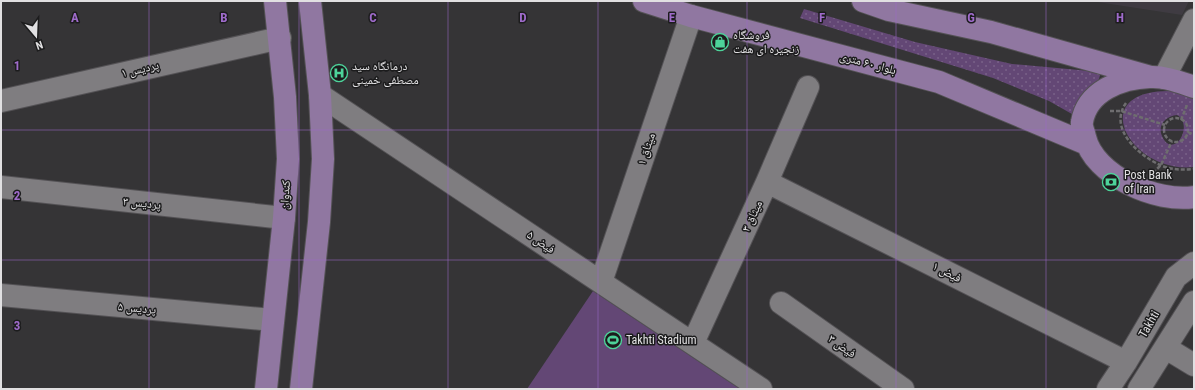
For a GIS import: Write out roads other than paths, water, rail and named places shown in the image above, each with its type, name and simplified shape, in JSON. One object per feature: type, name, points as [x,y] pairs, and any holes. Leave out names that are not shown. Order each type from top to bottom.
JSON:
[{"type":"main road","name":"کندوان","points":[[266,389],[284,218],[288,159],[280,38],[275,1]]},
{"type":"main road","points":[[301,389],[319,222],[323,159],[320,95],[310,1]]},
{"type":"main road","name":"بلوار ۶۰ متری","points":[[644,1],[691,16],[939,82],[1086,144]]},
{"type":"main road","points":[[863,1],[892,5],[1177,81]]},
{"type":"main road","points":[[1177,81],[1126,80],[1103,90],[1088,105],[1082,123],[1086,144],[1102,165],[1120,180],[1148,192],[1178,197],[1194,197]]},
{"type":"street","name":"میثاق ۱","points":[[601,282],[691,16]]},
{"type":"street","points":[[1177,81],[1194,20]]},
{"type":"street","name":"پردیس ۱","points":[[1,101],[280,38]]},
{"type":"street","name":"میثاق ۳","points":[[693,343],[767,182],[808,87]]},
{"type":"street","name":"فیض ۵","points":[[320,95],[761,389]]},
{"type":"street","name":"فیض ۱","points":[[767,182],[1126,362]]},
{"type":"street","name":"پردیس ۳","points":[[1,187],[284,218]]},
{"type":"street","name":"Takhti","points":[[1108,389],[1126,362],[1176,277],[1194,263]]},
{"type":"street","name":"پردیس ۵","points":[[1,295],[273,320]]},
{"type":"street","points":[[1138,389],[1166,348],[1194,302]]},
{"type":"street","name":"فیض ۳","points":[[781,303],[903,389]]},
{"type":"street","points":[[1166,348],[1194,365]]},
{"type":"place","name":"فروشگاه زنجیره ای هفت","points":[[720,42]]},
{"type":"place","name":"درمانگاه سید مصطفی خمینی","points":[[339,73]]},
{"type":"place","name":"Post Bank of Iran","points":[[1111,182]]},
{"type":"place","name":"Takhti Stadium","points":[[613,340]]}]
